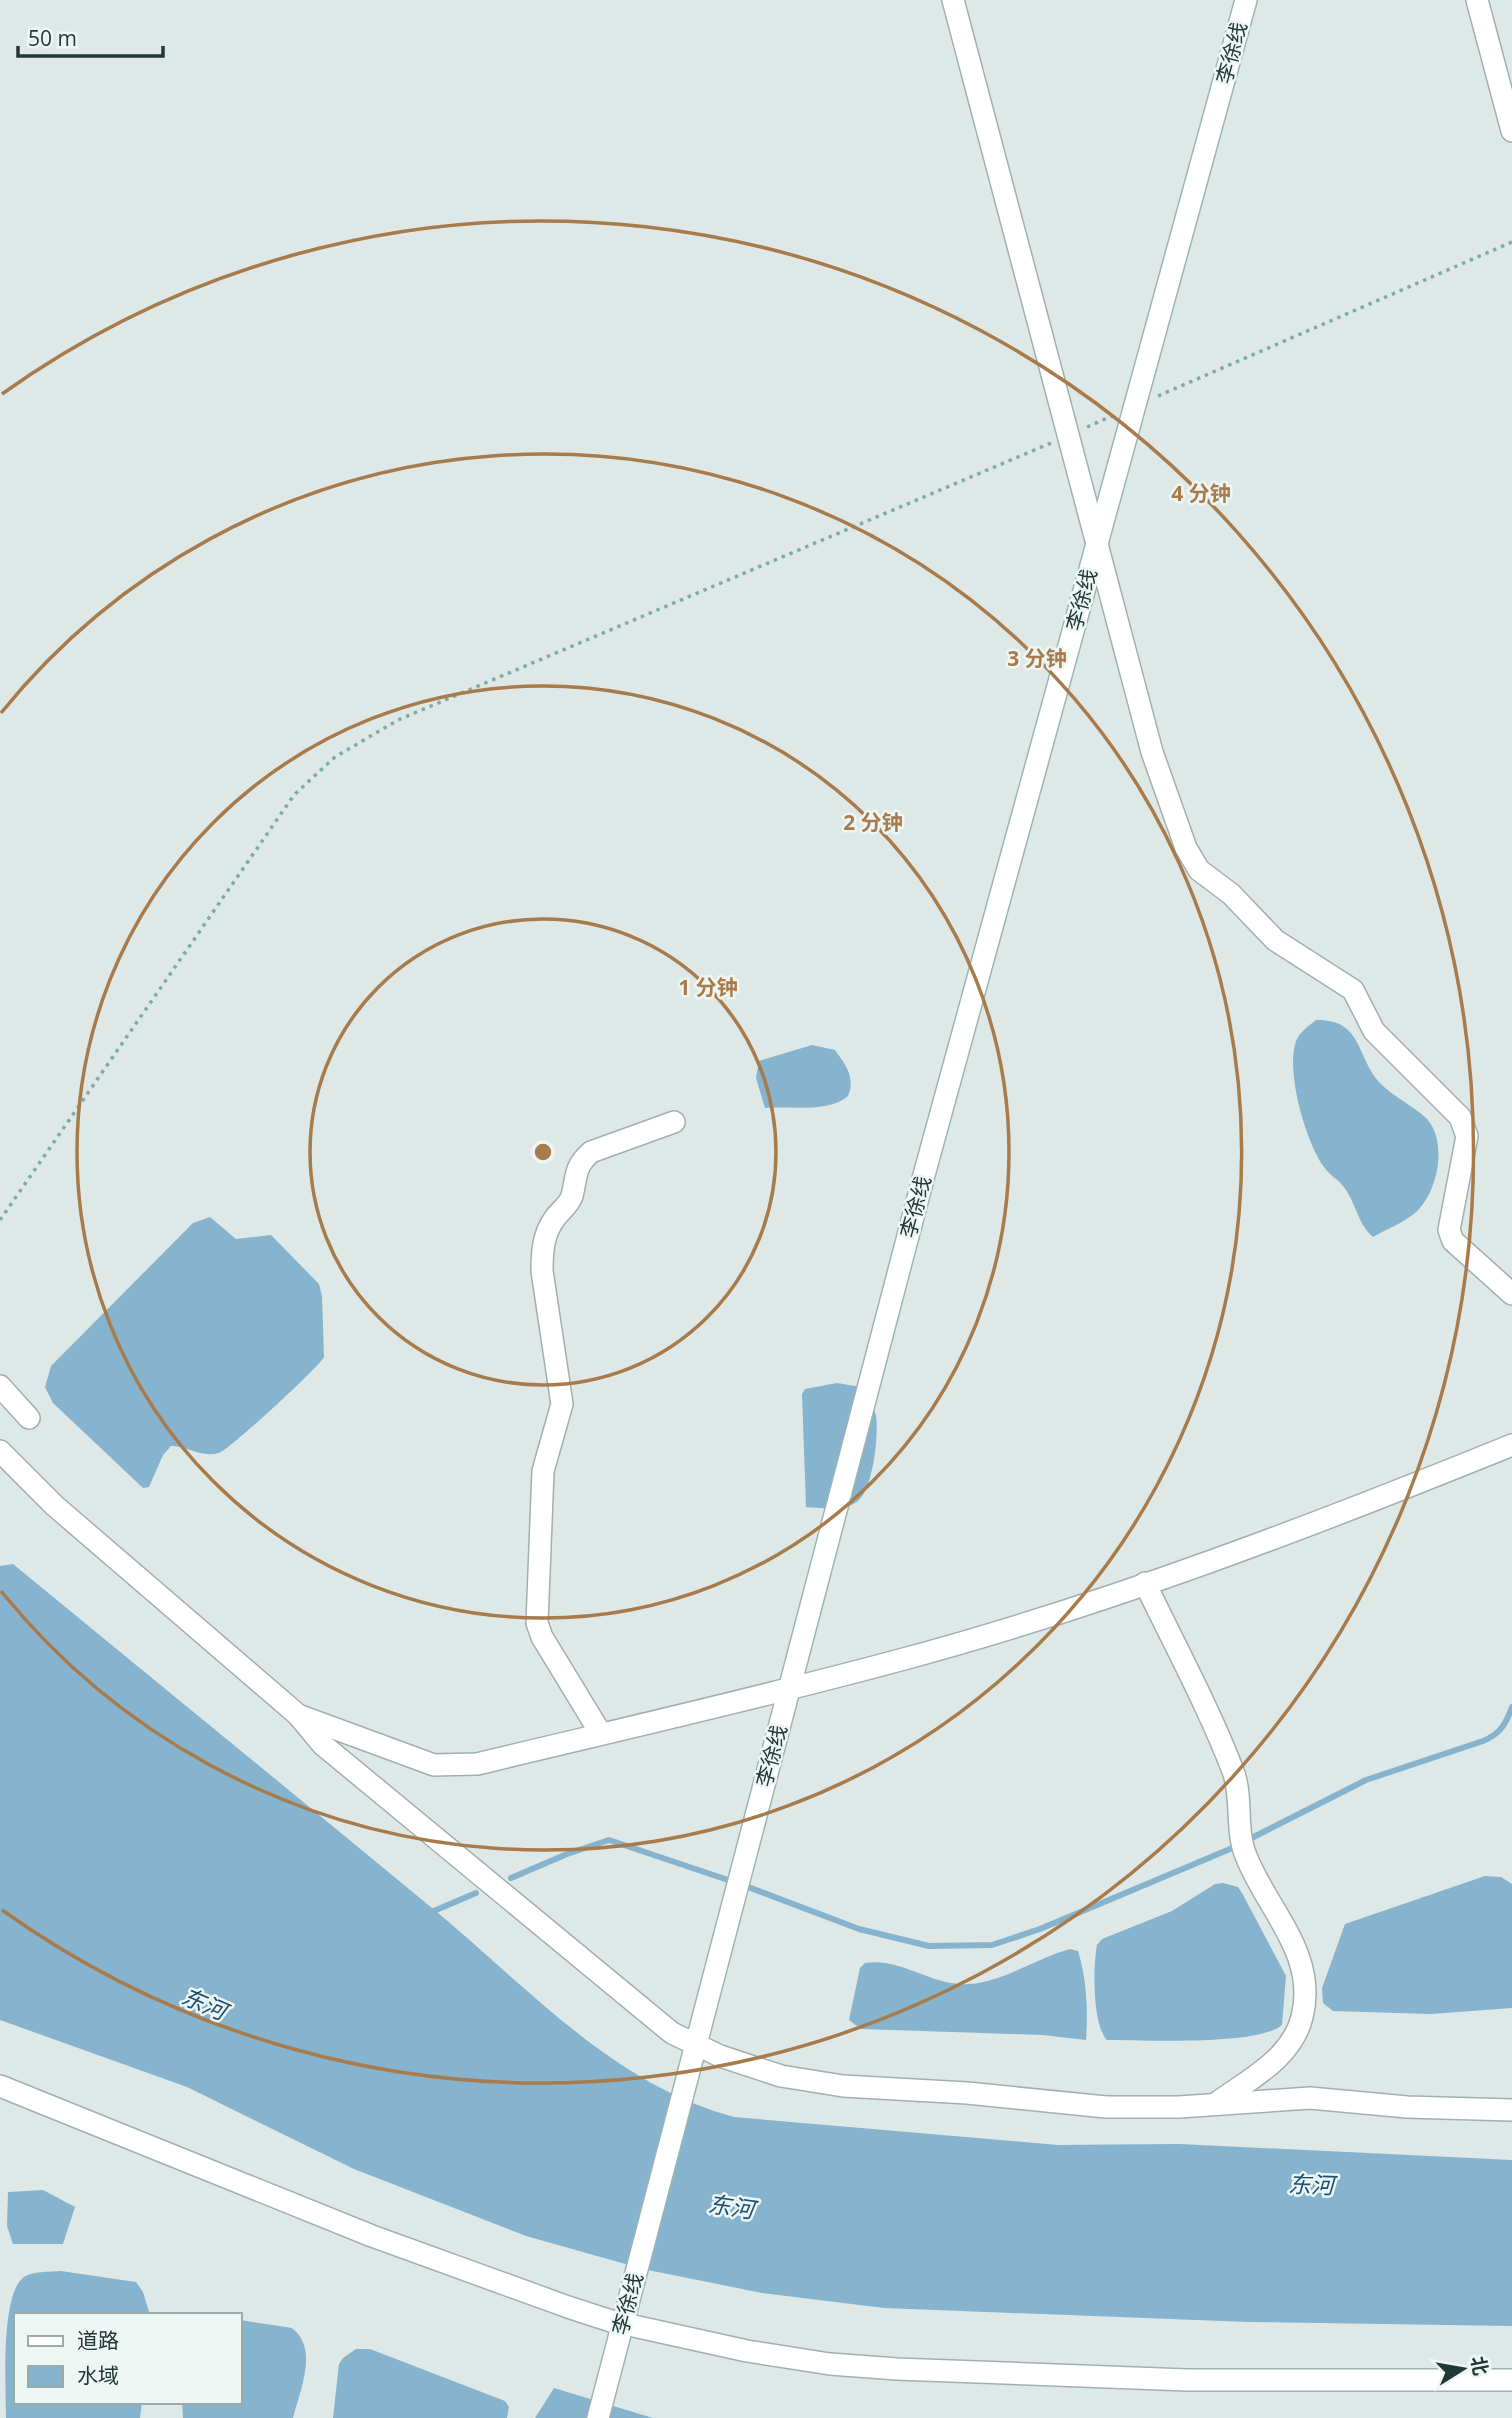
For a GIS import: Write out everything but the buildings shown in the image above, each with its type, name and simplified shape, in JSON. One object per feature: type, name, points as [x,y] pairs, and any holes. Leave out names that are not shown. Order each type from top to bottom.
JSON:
[{"type":"street","points":[[953,0],[1152,752],[1191,859],[1275,940],[1353,990],[1374,1031],[1460,1117],[1467,1136],[1449,1230],[1453,1241],[1512,1294]]},
{"type":"street","name":"李徐线","points":[[598,2418],[924,1175],[1246,0]]},
{"type":"street","points":[[1477,0],[1512,131]]},
{"type":"street","points":[[601,1734],[541,1637],[537,1623],[543,1471],[562,1404],[542,1271],[542,1250],[554,1219],[570,1200],[574,1175],[581,1161],[591,1152],[674,1122]]},
{"type":"street","points":[[0,1386],[29,1418]]},
{"type":"street","points":[[298,1715],[434,1765],[477,1764],[902,1660],[1145,1583],[1346,1512],[1512,1445]]},
{"type":"street","points":[[0,1451],[55,1506],[298,1715],[323,1745],[672,2033],[720,2056],[781,2076],[843,2086],[967,2093],[1106,2107],[1310,2098],[1407,2107],[1512,2110]]},
{"type":"street","points":[[1145,1583],[1234,1774],[1245,1854],[1303,1964],[1306,1989],[1299,2028],[1286,2050],[1217,2104]]},
{"type":"street","points":[[0,2086],[372,2236],[516,2289],[611,2321],[747,2351],[830,2364],[897,2369],[1187,2380],[1512,2380]]},
{"type":"path","points":[[1157,397],[1512,243]]},
{"type":"path","points":[[0,1220],[295,795],[335,757],[398,720],[1119,413]]},
{"type":"water","points":[[1316,1020],[1331,1021],[1351,1033],[1372,1073],[1391,1093],[1427,1119],[1437,1141],[1438,1168],[1430,1193],[1423,1204],[1405,1220],[1373,1237],[1363,1225],[1347,1192],[1317,1156],[1299,1104],[1293,1067],[1294,1052],[1298,1036]]},
{"type":"water","points":[[812,1045],[835,1050],[839,1055],[850,1077],[848,1096],[831,1105],[820,1107],[765,1108],[756,1078],[759,1061]]},
{"type":"water","points":[[210,1217],[236,1239],[271,1235],[319,1284],[322,1296],[324,1357],[273,1408],[226,1449],[219,1453],[206,1454],[171,1446],[163,1455],[149,1487],[143,1488],[53,1403],[45,1387],[51,1366],[193,1223]]},
{"type":"water","points":[[837,1383],[861,1387],[874,1408],[877,1436],[870,1476],[861,1497],[850,1506],[806,1507],[802,1394],[805,1389]]},
{"type":"water","name":"东河","points":[[13,1564],[432,1908],[573,2029],[610,2057],[690,2102],[734,2117],[1058,2145],[1179,2144],[1512,2160],[1512,2326],[1248,2322],[884,2308],[762,2293],[643,2269],[526,2236],[354,2169],[187,2087],[0,2020],[0,1566]]},
{"type":"water","points":[[1485,1876],[1501,1877],[1512,1884],[1512,2008],[1431,2014],[1333,2011],[1323,2003],[1322,1988],[1345,1924]]},
{"type":"water","points":[[1215,1884],[1238,1887],[1286,1976],[1282,2025],[1269,2032],[1225,2039],[1107,2040],[1096,2009],[1094,1980],[1097,1945],[1102,1939],[1172,1911]]},
{"type":"water","points":[[1070,1949],[1078,1951],[1085,1984],[1086,2040],[1043,2035],[861,2029],[849,2020],[860,1968],[865,1963],[891,1964],[943,1981],[969,1984],[994,1979]]},
{"type":"water","points":[[43,2190],[75,2207],[63,2244],[13,2244],[7,2226],[8,2192]]},
{"type":"water","points":[[61,2271],[136,2282],[143,2292],[149,2313],[14,2313],[14,2404],[142,2404],[140,2418],[6,2418],[5,2364],[11,2302],[16,2287],[24,2277],[41,2272]]},
{"type":"water","points":[[242,2320],[292,2328],[300,2337],[305,2347],[305,2370],[293,2418],[183,2418],[182,2404],[242,2404]]},
{"type":"water","points":[[356,2349],[370,2349],[505,2401],[509,2407],[507,2418],[333,2418],[339,2364]]},
{"type":"water","points":[[554,2388],[653,2418],[535,2418]]},
{"type":"waterway","points":[[511,1878],[567,1854],[609,1840],[740,1884],[859,1929],[929,1946],[992,1945],[1040,1929],[1230,1849],[1366,1780],[1483,1741],[1502,1728],[1512,1707]]},
{"type":"waterway","points":[[429,1913],[476,1893]]}]
